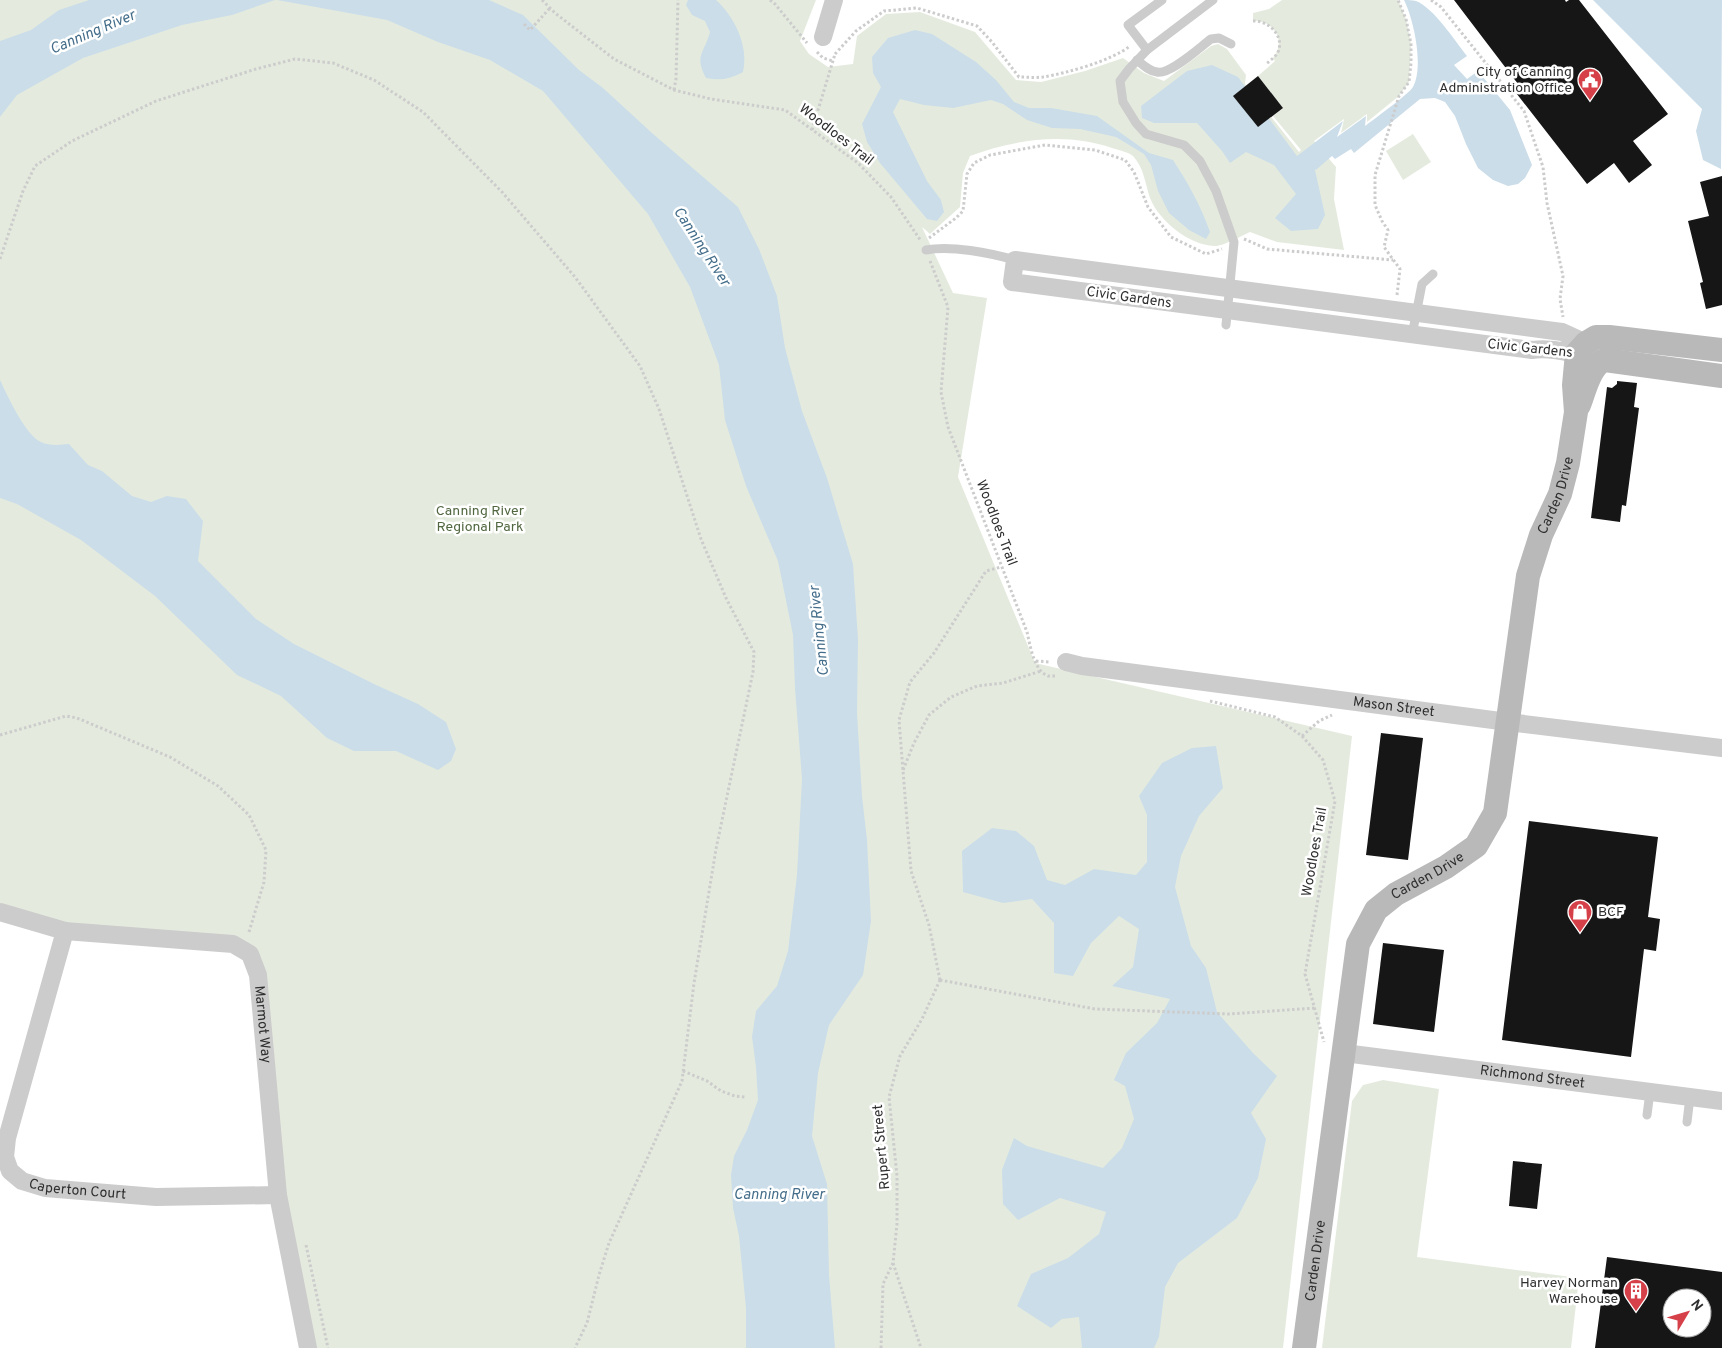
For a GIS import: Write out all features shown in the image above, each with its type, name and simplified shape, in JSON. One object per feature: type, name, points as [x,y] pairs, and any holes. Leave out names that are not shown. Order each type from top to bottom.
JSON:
[{"type":"street","points":[[816,44],[834,0]]},
{"type":"street","name":"Civic Gardens","points":[[1582,348],[1532,350],[1412,335],[1227,318],[1012,282],[1015,260],[1562,332],[1582,348],[1599,362]]},
{"type":"street","points":[[1582,348],[1596,337],[1609,337],[1722,350]]},
{"type":"street","name":"Carden Drive","points":[[1576,412],[1574,385],[1582,348]]},
{"type":"street","points":[[1599,362],[1613,360],[1722,376]]},
{"type":"street","name":"Carden Drive","points":[[1304,1348],[1335,1052],[1358,944],[1376,910],[1396,894],[1446,867],[1476,846],[1495,813],[1528,576],[1541,535],[1560,494],[1568,463],[1576,412],[1593,370],[1599,362]]},
{"type":"street","name":"Mason Street","points":[[1066,669],[1082,666],[1722,748]]},
{"type":"street","name":"Marmot Way","points":[[0,912],[65,931],[233,944],[250,954],[258,975],[278,1195],[308,1348]]},
{"type":"street","name":"Caperton Court","points":[[65,931],[7,1138],[5,1157],[10,1171],[22,1181],[45,1188],[156,1197],[278,1195]]},
{"type":"street","name":"Richmond Street","points":[[1335,1052],[1722,1101]]},
{"type":"lane","points":[[1147,50],[1128,26],[1162,0]]},
{"type":"lane","points":[[1213,0],[1147,50],[1120,81],[1123,102],[1136,123],[1146,134],[1184,145],[1200,161],[1216,191],[1234,242],[1227,318]]},
{"type":"lane","points":[[1137,60],[1147,68],[1159,73],[1171,69],[1211,39],[1219,38],[1231,44]]},
{"type":"lane","points":[[924,246],[992,254],[1015,260]]},
{"type":"lane","points":[[1412,335],[1422,284],[1433,274]]},
{"type":"lane","points":[[1647,1116],[1650,1092]]},
{"type":"lane","points":[[1687,1122],[1690,1097]]},
{"type":"path","name":"Woodloes Trail","points":[[542,0],[614,59],[674,90],[711,99],[784,110],[858,163],[891,197],[924,246],[948,307],[941,392],[948,428],[1036,662],[1042,671]]},
{"type":"path","points":[[674,90],[676,79],[678,0]]},
{"type":"path","points":[[770,0],[816,44],[835,54]]},
{"type":"path","points":[[1395,310],[1400,269],[1384,248],[1388,230],[1375,206],[1375,175],[1399,96],[1409,82],[1411,44],[1406,19],[1398,0]]},
{"type":"path","points":[[1432,0],[1441,7],[1524,111],[1542,166],[1547,203],[1563,276],[1560,299],[1564,322]]},
{"type":"path","points":[[524,24],[530,30],[550,8]]},
{"type":"path","points":[[812,130],[835,54],[856,31],[884,11],[917,8],[977,26],[1019,77],[1041,77],[1101,62],[1123,52],[1139,39]]},
{"type":"path","points":[[1253,21],[1262,21],[1269,26],[1280,40],[1279,50],[1266,64]]},
{"type":"path","points":[[816,44],[823,58],[833,61]]},
{"type":"path","points":[[0,259],[23,191],[36,166],[72,140],[156,101],[256,69],[294,59],[333,64],[374,80],[422,112],[502,192],[575,277],[640,366],[659,409],[701,539],[726,598],[754,652],[753,672],[713,868],[694,983],[682,1081],[609,1243],[587,1323],[575,1348]]},
{"type":"path","points":[[924,246],[963,211],[967,174],[974,163],[990,155],[1045,145],[1095,150],[1125,160],[1134,172],[1148,207],[1171,237],[1206,254],[1245,239],[1267,249],[1393,260]]},
{"type":"path","points":[[1001,567],[986,570],[934,653],[910,682],[899,720],[911,871],[929,926],[940,980],[1095,1009],[1229,1014],[1315,1008]]},
{"type":"path","points":[[902,773],[914,743],[929,715],[951,697],[977,686],[1003,683],[1042,671],[1048,676],[1066,669]]},
{"type":"path","name":"Woodloes Trail","points":[[1202,699],[1276,717],[1302,736],[1323,760],[1335,801],[1305,974],[1315,1008],[1335,1052]]},
{"type":"path","points":[[1302,736],[1318,720],[1344,711],[1346,701]]},
{"type":"path","points":[[0,735],[66,716],[77,718],[170,757],[218,786],[249,814],[266,850],[264,882],[249,932]]},
{"type":"path","name":"Rupert Street","points":[[882,1348],[883,1284],[893,1263],[898,1224],[897,1176],[889,1097],[900,1056],[922,1019],[940,980]]},
{"type":"path","points":[[683,1071],[707,1081],[721,1091],[735,1096],[745,1096]]},
{"type":"path","name":"Rupert Street","points":[[893,1263],[921,1348]]},
{"type":"green space","name":"Canning River Regional Park","points":[[0,0],[816,0],[800,41],[809,54],[828,67],[853,64],[857,36],[886,14],[920,12],[975,32],[1016,80],[1041,82],[1085,71],[1123,58],[1144,73],[1164,81],[1211,46],[1218,44],[1227,49],[1246,75],[1245,84],[1299,152],[1301,150],[1273,116],[1283,108],[1258,76],[1275,61],[1273,58],[1279,45],[1278,39],[1276,33],[1267,24],[1253,21],[1253,13],[1269,9],[1282,0],[1398,0],[1406,19],[1411,44],[1409,82],[1399,96],[1367,122],[1367,114],[1341,133],[1344,119],[1314,141],[1336,167],[1334,199],[1344,250],[1277,242],[1250,232],[1217,246],[1204,245],[1176,230],[1160,215],[1154,207],[1142,171],[1133,156],[1095,143],[1059,139],[1005,145],[970,156],[963,173],[960,207],[930,234],[922,227],[953,293],[987,298],[958,477],[1035,663],[1352,736],[1283,1348],[305,1348],[251,947],[101,931],[0,908]]},
{"type":"green space","points":[[1413,134],[1431,162],[1403,180],[1386,151]]},
{"type":"green space","points":[[1383,1080],[1439,1089],[1417,1257],[1579,1278],[1571,1348],[1322,1348],[1352,1101],[1363,1085]]},
{"type":"water","name":"Canning River","points":[[89,0],[275,0],[232,15],[182,25],[83,58],[17,95],[0,117],[0,41],[31,30],[59,10]]},
{"type":"water","name":"Canning River","points":[[277,0],[489,0],[523,15],[579,70],[603,88],[738,207],[759,249],[777,296],[785,348],[802,411],[827,478],[853,564],[858,639],[857,713],[871,921],[863,975],[829,1025],[818,1073],[812,1136],[827,1184],[829,1275],[835,1348],[746,1348],[746,1308],[739,1236],[733,1208],[731,1175],[734,1156],[747,1130],[758,1100],[752,1037],[756,1011],[777,986],[788,951],[797,875],[802,779],[793,635],[778,561],[746,486],[725,420],[719,365],[690,287],[648,214],[543,91],[490,60],[438,42],[387,20]]},
{"type":"water","points":[[688,0],[716,0],[723,7],[739,33],[744,53],[743,72],[725,79],[706,78],[700,59],[710,32],[705,21],[692,15],[686,5]]},
{"type":"water","points":[[1404,0],[1416,1],[1430,10],[1467,56],[1454,65],[1467,79],[1478,71],[1510,110],[1532,165],[1525,178],[1518,184],[1508,186],[1493,180],[1478,168],[1455,116],[1445,102],[1435,98],[1420,99],[1354,153],[1351,149],[1335,159],[1332,156],[1315,170],[1325,215],[1318,229],[1291,231],[1275,218],[1296,194],[1274,165],[1246,152],[1230,163],[1197,123],[1154,123],[1142,118],[1141,106],[1187,71],[1212,65],[1238,77],[1297,156],[1343,121],[1337,137],[1366,116],[1365,126],[1410,90],[1416,78],[1418,56],[1411,19]]},
{"type":"water","points":[[1593,0],[1722,0],[1721,169],[1703,160],[1696,131],[1702,109]]},
{"type":"water","points":[[915,30],[932,34],[976,62],[996,80],[1014,102],[1029,108],[1051,108],[1097,116],[1149,153],[1173,160],[1203,213],[1210,232],[1206,239],[1189,230],[1169,213],[1158,191],[1151,165],[1144,154],[1116,137],[1080,129],[1052,128],[1027,120],[1003,104],[991,100],[953,108],[924,105],[900,99],[893,112],[927,181],[941,200],[944,212],[937,221],[927,219],[880,163],[867,142],[862,124],[881,87],[873,73],[872,57],[888,38]]},
{"type":"water","points":[[0,380],[23,424],[41,442],[51,445],[69,444],[88,465],[102,471],[132,496],[151,502],[167,496],[186,499],[203,521],[198,561],[256,619],[294,644],[418,704],[446,722],[456,749],[451,761],[438,770],[396,751],[354,751],[327,738],[281,696],[237,675],[155,596],[81,540],[17,504],[0,498]]},
{"type":"water","points":[[1216,746],[1223,788],[1199,816],[1181,856],[1175,887],[1191,946],[1206,968],[1217,1012],[1253,1053],[1277,1076],[1251,1113],[1266,1139],[1258,1178],[1237,1218],[1178,1263],[1165,1287],[1159,1337],[1154,1348],[1082,1348],[1079,1317],[1062,1319],[1051,1328],[1017,1306],[1031,1274],[1068,1258],[1099,1234],[1106,1212],[1060,1198],[1018,1220],[1003,1204],[1002,1170],[1014,1138],[1027,1146],[1103,1168],[1122,1148],[1134,1119],[1125,1086],[1114,1080],[1126,1053],[1157,1023],[1170,999],[1112,986],[1133,967],[1139,929],[1119,916],[1091,943],[1073,976],[1054,973],[1054,923],[1032,899],[1003,903],[963,892],[962,851],[992,828],[1016,831],[1034,846],[1047,880],[1065,885],[1094,869],[1136,875],[1147,862],[1147,815],[1139,796],[1162,763],[1192,748]]},
{"type":"building","name":"City of Canning Administration Office","points":[[1454,0],[1565,0],[1566,2],[1569,0],[1579,0],[1668,114],[1633,141],[1652,165],[1629,183],[1614,163],[1587,184],[1513,89],[1518,84]]},
{"type":"building","points":[[1258,76],[1283,108],[1258,127],[1233,96]]},
{"type":"building","points":[[1722,176],[1722,305],[1706,309],[1700,283],[1703,282],[1688,221],[1709,216],[1700,182]]},
{"type":"building","points":[[1617,381],[1637,383],[1634,407],[1639,408],[1626,506],[1622,505],[1620,522],[1591,518],[1607,387],[1612,388],[1617,384]]},
{"type":"building","points":[[1381,733],[1423,738],[1408,860],[1366,855]]},
{"type":"building","name":"BCF","points":[[1529,821],[1658,837],[1648,917],[1660,919],[1656,951],[1644,949],[1631,1057],[1502,1040]]},
{"type":"building","points":[[1383,943],[1444,950],[1434,1032],[1373,1024]]},
{"type":"building","points":[[1513,1161],[1542,1164],[1537,1209],[1509,1206]]},
{"type":"building","name":"Harvey Norman Warehouse","points":[[1607,1257],[1722,1272],[1722,1348],[1595,1348]]},
{"type":"place","name":"City of Canning Administration Office","points":[[1590,101]]},
{"type":"place","name":"BCF","points":[[1580,933]]},
{"type":"place","name":"Harvey Norman Warehouse","points":[[1636,1312]]}]
